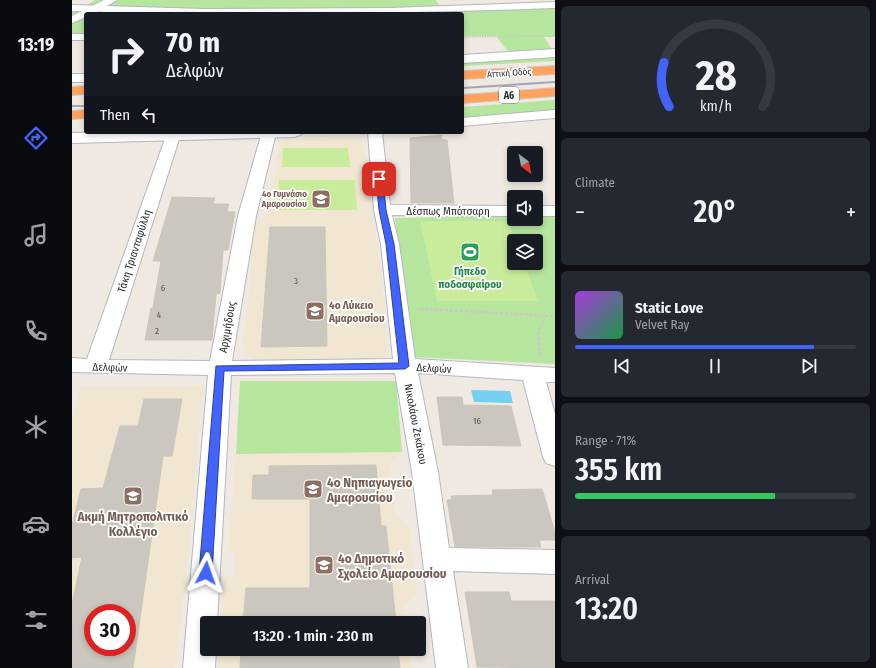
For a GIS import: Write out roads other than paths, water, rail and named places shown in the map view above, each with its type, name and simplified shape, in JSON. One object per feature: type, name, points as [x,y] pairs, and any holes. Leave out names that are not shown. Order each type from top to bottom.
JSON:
[{"type":"highway","name":"Αττική Οδός","points":[[464,76],[555,70]]},
{"type":"highway","points":[[72,90],[84,90]]},
{"type":"highway","name":"Α6","points":[[464,98],[555,92]]},
{"type":"highway","points":[[72,115],[84,114]]},
{"type":"street","points":[[90,12],[112,0]]},
{"type":"street","points":[[72,8],[94,10],[204,12],[389,5],[555,5]]},
{"type":"street","points":[[72,20],[84,15]]},
{"type":"street","points":[[72,37],[84,37]]},
{"type":"street","points":[[464,59],[555,53]]},
{"type":"street","points":[[72,78],[84,78]]},
{"type":"street","points":[[464,122],[555,114]]},
{"type":"street","points":[[72,138],[237,134]]},
{"type":"street","name":"Αρχιμήδους","points":[[199,668],[220,368],[248,216],[269,134]]},
{"type":"street","name":"Νικολάου Ζεκάκου","points":[[375,134],[382,210],[390,244],[405,366],[425,472],[452,668]]},
{"type":"street","name":"Τάκη Τριανταφύλλη","points":[[96,366],[173,136]]},
{"type":"street","name":"Δέσπως Μπότσαρη","points":[[382,210],[507,212]]},
{"type":"street","points":[[543,211],[555,211]]},
{"type":"street","name":"Δελφών","points":[[72,365],[220,368],[405,366],[544,374]]},
{"type":"street","points":[[544,374],[555,457]]},
{"type":"street","points":[[437,559],[555,562]]},
{"type":"water","points":[[471,390],[510,391],[513,403],[474,402]]},
{"type":"railway","points":[[464,88],[555,82]]},
{"type":"railway","points":[[72,106],[84,106]]},
{"type":"place","name":"4ο Γυμνάσιο Αμαρουσίου","points":[[321,199]]},
{"type":"place","name":"Γήπεδο ποδοσφαίρου","points":[[470,252]]},
{"type":"place","name":"4ο Λύκειο Αμαρουσίου","points":[[315,311]]},
{"type":"place","name":"4ο Νηπιαγωγείο Αμαρουσίου","points":[[313,489]]},
{"type":"place","name":"Ακμή Μητροπολιτικό Κολλέγιο","points":[[133,496]]},
{"type":"place","name":"4ο Δημοτικό Σχολείο Αμαρουσίου","points":[[324,565]]}]
